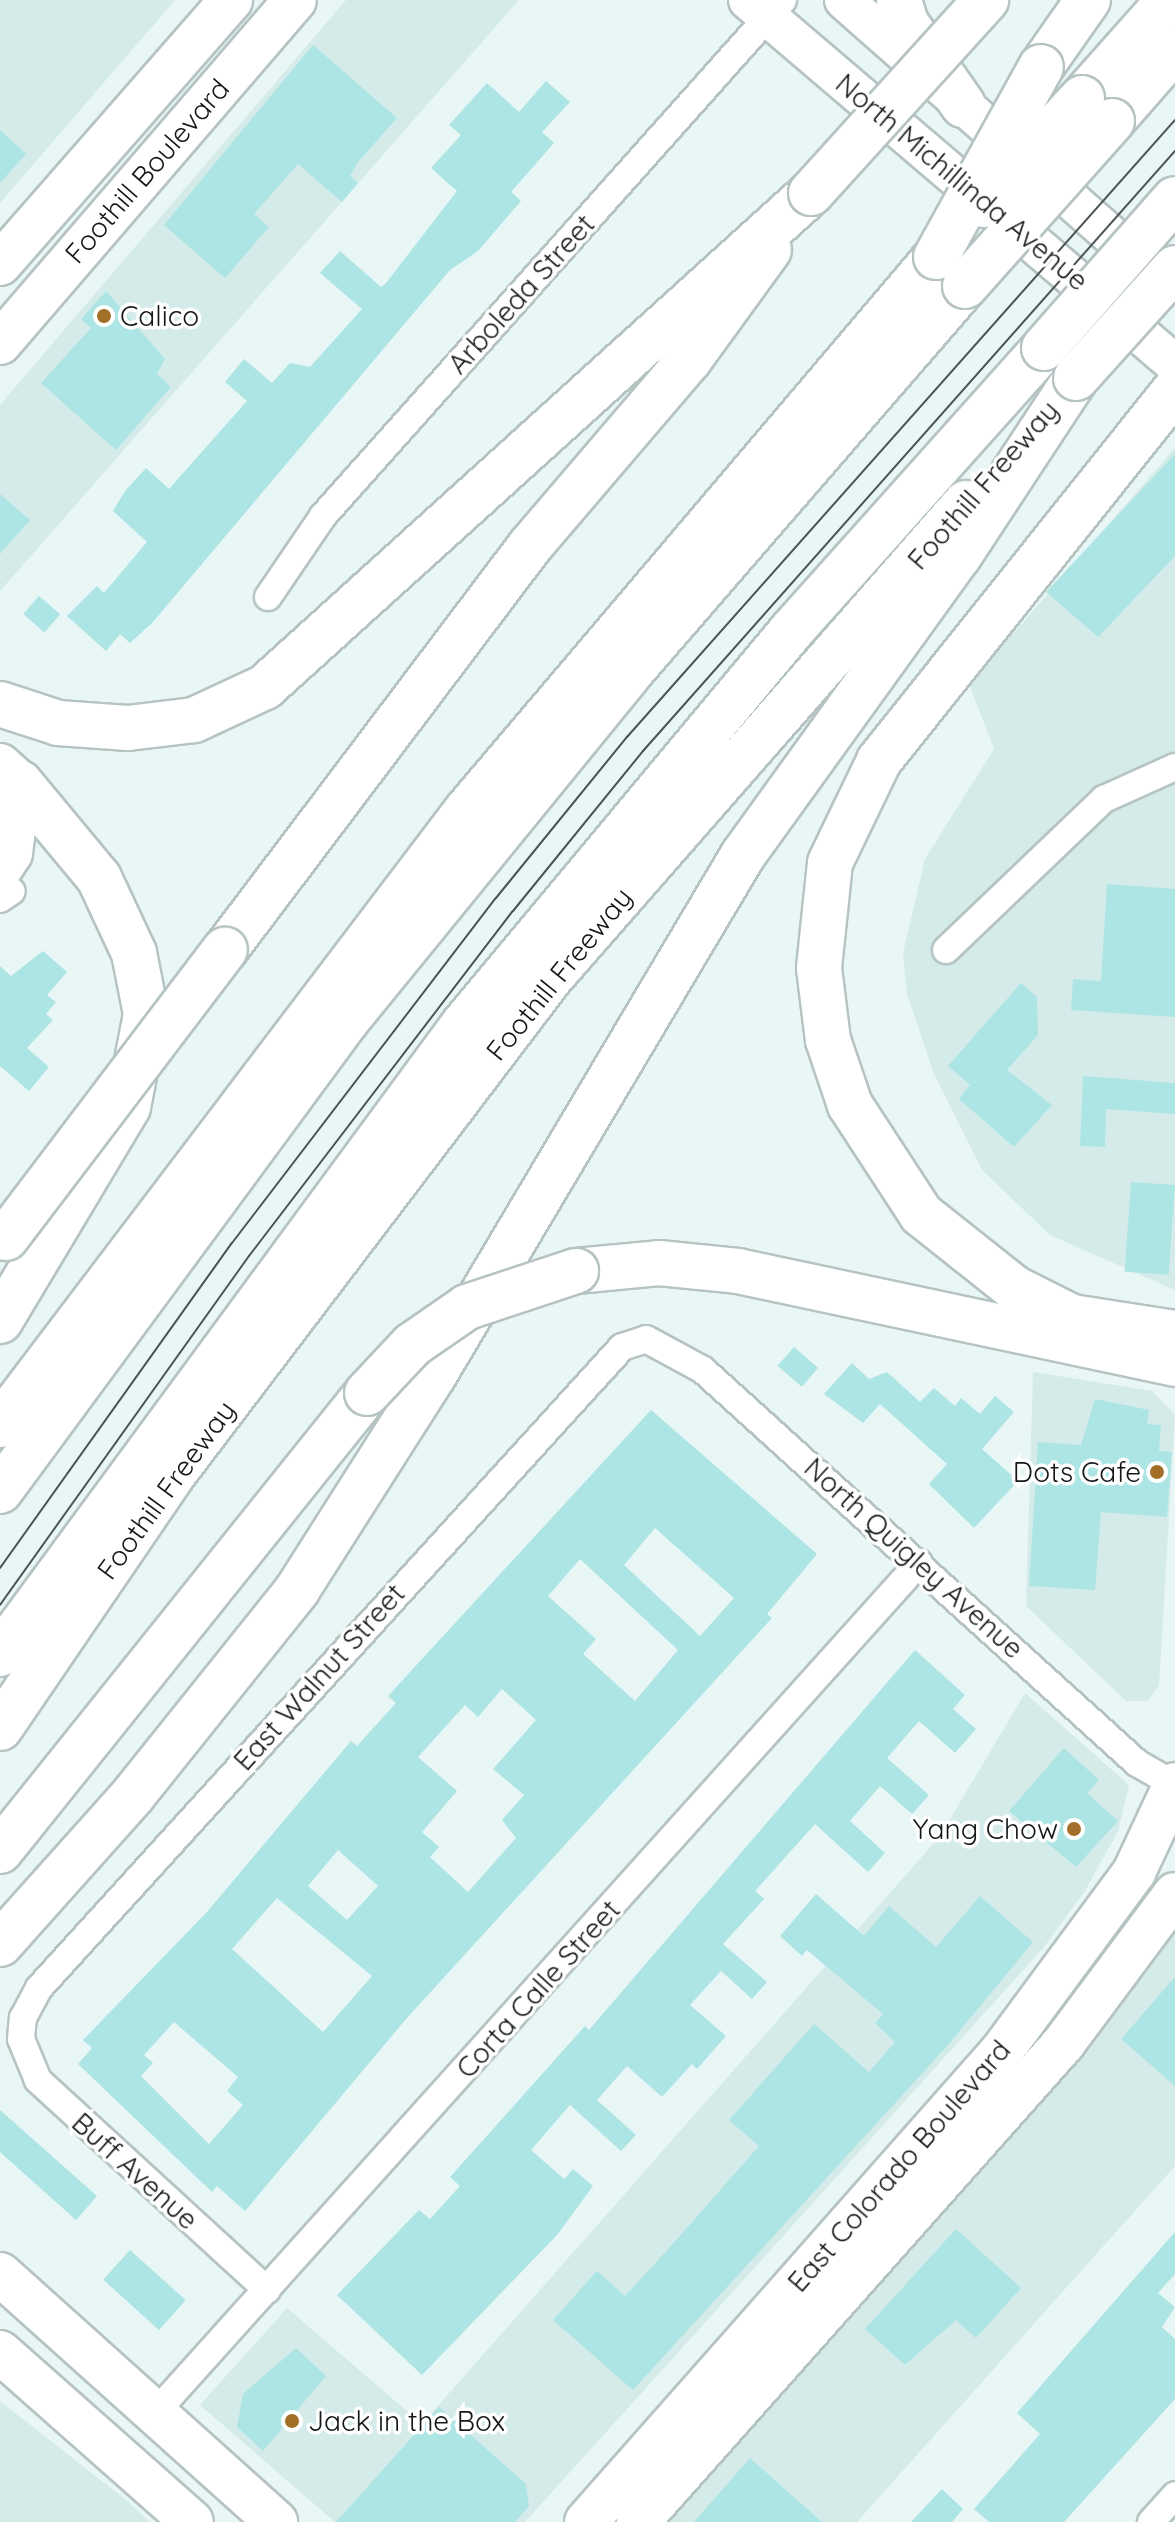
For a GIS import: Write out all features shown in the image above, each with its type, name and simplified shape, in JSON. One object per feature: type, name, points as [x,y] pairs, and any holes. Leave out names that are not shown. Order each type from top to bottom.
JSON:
[{"type":"highway","points":[[899,0],[906,23],[963,105]]},
{"type":"highway","points":[[0,704],[58,723],[128,728],[194,720],[265,687],[811,193],[986,0]]},
{"type":"highway","points":[[0,1491],[347,1020],[628,675],[950,271],[1041,67],[1088,0]]},
{"type":"highway","points":[[0,1425],[466,811],[1097,110],[1169,0]]},
{"type":"highway","points":[[1097,110],[1175,49]]},
{"type":"highway","points":[[3,1242],[530,546],[689,360],[811,193]]},
{"type":"highway","points":[[0,1654],[463,1025],[710,725],[1175,199]]},
{"type":"highway","name":"Foothill Freeway","points":[[0,1728],[171,1477],[551,977],[1175,268]]},
{"type":"highway","points":[[0,1944],[133,1795],[297,1590],[434,1375],[743,855],[959,556],[1076,378]]},
{"type":"highway","points":[[1175,390],[879,761],[830,863],[819,968],[828,1040],[850,1105],[921,1214],[1014,1288],[1072,1317],[1175,1333]]},
{"type":"highway","points":[[0,1321],[128,1107],[146,1014],[134,953],[99,878],[10,774]]},
{"type":"highway","points":[[0,1851],[367,1393],[412,1345],[467,1307],[576,1271],[659,1263],[738,1271],[1175,1364]]},
{"type":"main road","name":"Foothill Boulevard","points":[[0,264],[231,0]]},
{"type":"main road","name":"Foothill Boulevard","points":[[0,343],[295,0]]},
{"type":"main road","name":"North Michillinda Avenue","points":[[844,0],[1175,292]]},
{"type":"main road","name":"North Michillinda Avenue","points":[[767,6],[1175,364]]},
{"type":"main road","points":[[4,887],[11,853],[10,774]]},
{"type":"main road","name":"East Colorado Boulevard","points":[[586,2522],[1010,2040],[1134,1872],[1175,1784]]},
{"type":"main road","name":"East Colorado Boulevard","points":[[638,2522],[1063,2044],[1175,1894]]},
{"type":"main road","points":[[0,2274],[276,2522]]},
{"type":"main road","points":[[1,2352],[192,2522]]},
{"type":"street","name":"Arboleda Street","points":[[268,597],[323,516],[767,6]]},
{"type":"street","points":[[946,950],[1104,799],[1175,767]]},
{"type":"street","name":"North Quigley Avenue","points":[[646,1339],[703,1370],[1137,1763],[1175,1784]]},
{"type":"street","name":"East Walnut Street","points":[[21,2039],[39,1988],[594,1371],[622,1347],[646,1339]]},
{"type":"street","name":"Corta Calle Street","points":[[155,2413],[919,1563]]},
{"type":"street","name":"Buff Avenue","points":[[21,2039],[38,2080],[56,2099],[267,2290]]},
{"type":"street","points":[[1151,2522],[1175,2495]]},
{"type":"shaded area","points":[[0,0],[175,0],[0,203]]},
{"type":"shaded area","points":[[346,0],[519,0],[0,591],[0,405]]},
{"type":"shaded area","points":[[1175,448],[1175,1290],[1050,1235],[982,1170],[934,1074],[907,994],[903,953],[925,859],[994,749],[969,684]]},
{"type":"shaded area","points":[[1033,1372],[1152,1391],[1175,1415],[1159,1686],[1147,1701],[1126,1701],[1026,1606]]},
{"type":"shaded area","points":[[1025,1693],[1129,1785],[1118,1831],[1085,1891],[1044,1947],[525,2522],[335,2522],[200,2405],[287,2308],[422,2424],[940,1836]]},
{"type":"shaded area","points":[[1175,1894],[1175,2166],[857,2522],[669,2522],[1061,2047]]},
{"type":"shaded area","points":[[0,2401],[127,2501],[150,2522],[0,2522]]},
{"type":"building","points":[[313,45],[397,118],[358,162],[350,176],[358,183],[342,202],[298,164],[254,214],[269,227],[225,278],[164,225]]},
{"type":"building","points":[[546,81],[570,102],[542,132],[554,143],[511,192],[521,201],[478,251],[450,270],[153,622],[130,643],[120,634],[106,651],[67,616],[97,586],[104,593],[147,542],[113,511],[125,491],[146,468],[169,489],[247,401],[225,382],[244,359],[272,383],[290,363],[310,367],[362,309],[320,273],[340,251],[381,287],[386,283],[457,191],[431,168],[461,135],[449,125],[487,83],[519,112]]},
{"type":"building","points":[[0,130],[26,154],[0,183]]},
{"type":"building","points":[[106,291],[165,359],[157,374],[171,387],[116,450],[41,383],[91,328],[81,319]]},
{"type":"building","points":[[1175,454],[1175,556],[1098,637],[1046,592]]},
{"type":"building","points":[[0,494],[30,520],[0,554]]},
{"type":"building","points":[[39,596],[60,614],[44,632],[23,614]]},
{"type":"building","points":[[1107,884],[1175,889],[1175,1017],[1071,1010],[1073,979],[1101,981]]},
{"type":"building","points":[[43,951],[67,972],[47,995],[56,1002],[46,1014],[53,1020],[27,1048],[49,1067],[29,1091],[0,1066],[0,966],[11,976]]},
{"type":"building","points":[[1021,983],[1037,997],[1038,1035],[1007,1070],[1052,1105],[1014,1147],[959,1099],[970,1085],[948,1066]]},
{"type":"building","points":[[1083,1076],[1175,1083],[1175,1114],[1106,1109],[1105,1147],[1080,1146]]},
{"type":"building","points":[[1131,1182],[1175,1185],[1169,1275],[1125,1272]]},
{"type":"building","points":[[794,1347],[818,1368],[802,1387],[778,1366]]},
{"type":"building","points":[[852,1363],[869,1379],[887,1372],[920,1402],[934,1388],[955,1406],[961,1398],[980,1414],[995,1396],[1014,1412],[982,1449],[1018,1481],[974,1528],[929,1484],[947,1464],[880,1404],[863,1423],[824,1394]]},
{"type":"building","points":[[1095,1399],[1149,1410],[1147,1424],[1161,1425],[1159,1451],[1172,1452],[1167,1517],[1101,1512],[1095,1590],[1029,1586],[1038,1442],[1081,1445]]},
{"type":"building","points":[[651,1410],[817,1554],[767,1614],[772,1618],[406,2019],[245,2211],[217,2186],[212,2192],[78,2064],[92,2048],[83,2040],[206,1913],[351,1741],[357,1746],[396,1703],[388,1696]],"holes":[[[655,1528],[734,1598],[700,1636],[624,1565]],[[580,1559],[678,1650],[635,1701],[583,1654],[596,1639],[548,1596]],[[502,1689],[536,1720],[493,1769],[524,1795],[502,1820],[516,1838],[468,1892],[430,1857],[439,1847],[422,1832],[457,1791],[418,1757],[465,1705],[478,1717]],[[338,1850],[378,1886],[347,1920],[308,1886]],[[277,1898],[372,1976],[323,2032],[232,1949]],[[174,2022],[238,2077],[227,2091],[243,2105],[209,2144],[141,2076],[153,2063],[144,2055]]]},
{"type":"building","points":[[915,1650],[965,1695],[953,1709],[976,1729],[955,1753],[919,1721],[887,1758],[929,1795],[912,1814],[880,1786],[850,1821],[885,1853],[868,1872],[815,1824],[755,1891],[764,1899],[723,1944],[767,1982],[752,1999],[721,1971],[690,2005],[726,2036],[697,2069],[692,2064],[662,2097],[627,2066],[597,2100],[636,2135],[621,2151],[570,2105],[531,2150],[564,2179],[573,2169],[593,2186],[557,2235],[422,2375],[337,2295],[419,2210],[430,2219],[460,2186],[450,2177],[585,2026],[589,2030]]},
{"type":"building","points":[[1064,1748],[1099,1780],[1087,1793],[1118,1821],[1076,1867],[1009,1811]]},
{"type":"building","points":[[816,1894],[864,1936],[889,1906],[936,1947],[980,1896],[1033,1942],[948,2045],[633,2390],[553,2320],[597,2271],[625,2296],[671,2246],[759,2146],[729,2120],[814,2024],[869,2072],[895,2042],[875,2023],[883,2014],[807,1950],[802,1956],[780,1936]]},
{"type":"building","points":[[1175,1977],[1175,2086],[1121,2039]]},
{"type":"building","points":[[0,2110],[97,2196],[76,2220],[0,2152]]},
{"type":"building","points":[[956,2229],[1021,2288],[976,2338],[956,2320],[905,2365],[865,2329]]},
{"type":"building","points":[[1175,2232],[1175,2274],[1158,2293],[1175,2307],[1162,2327],[1175,2339],[1175,2399],[1064,2522],[989,2522],[974,2509],[1040,2434],[1017,2413]]},
{"type":"building","points":[[130,2250],[186,2300],[159,2330],[103,2280]]},
{"type":"building","points":[[296,2348],[326,2376],[263,2451],[237,2427],[243,2394]]},
{"type":"building","points":[[439,2407],[526,2484],[529,2506],[515,2522],[336,2522]]},
{"type":"building","points":[[750,2458],[822,2522],[694,2522]]},
{"type":"building","points":[[942,2489],[963,2509],[952,2522],[911,2522]]},
{"type":"tram line","points":[[0,1568],[232,1243],[496,898],[627,737],[1175,120]]},
{"type":"tram line","points":[[0,1605],[249,1256],[513,911],[643,751],[1175,151]]},
{"type":"place","name":"Calico","points":[[104,316]]},
{"type":"place","name":"Dots Cafe","points":[[1157,1472]]},
{"type":"place","name":"Yang Chow","points":[[1074,1829]]},
{"type":"place","name":"Jack in the Box","points":[[292,2421]]}]
